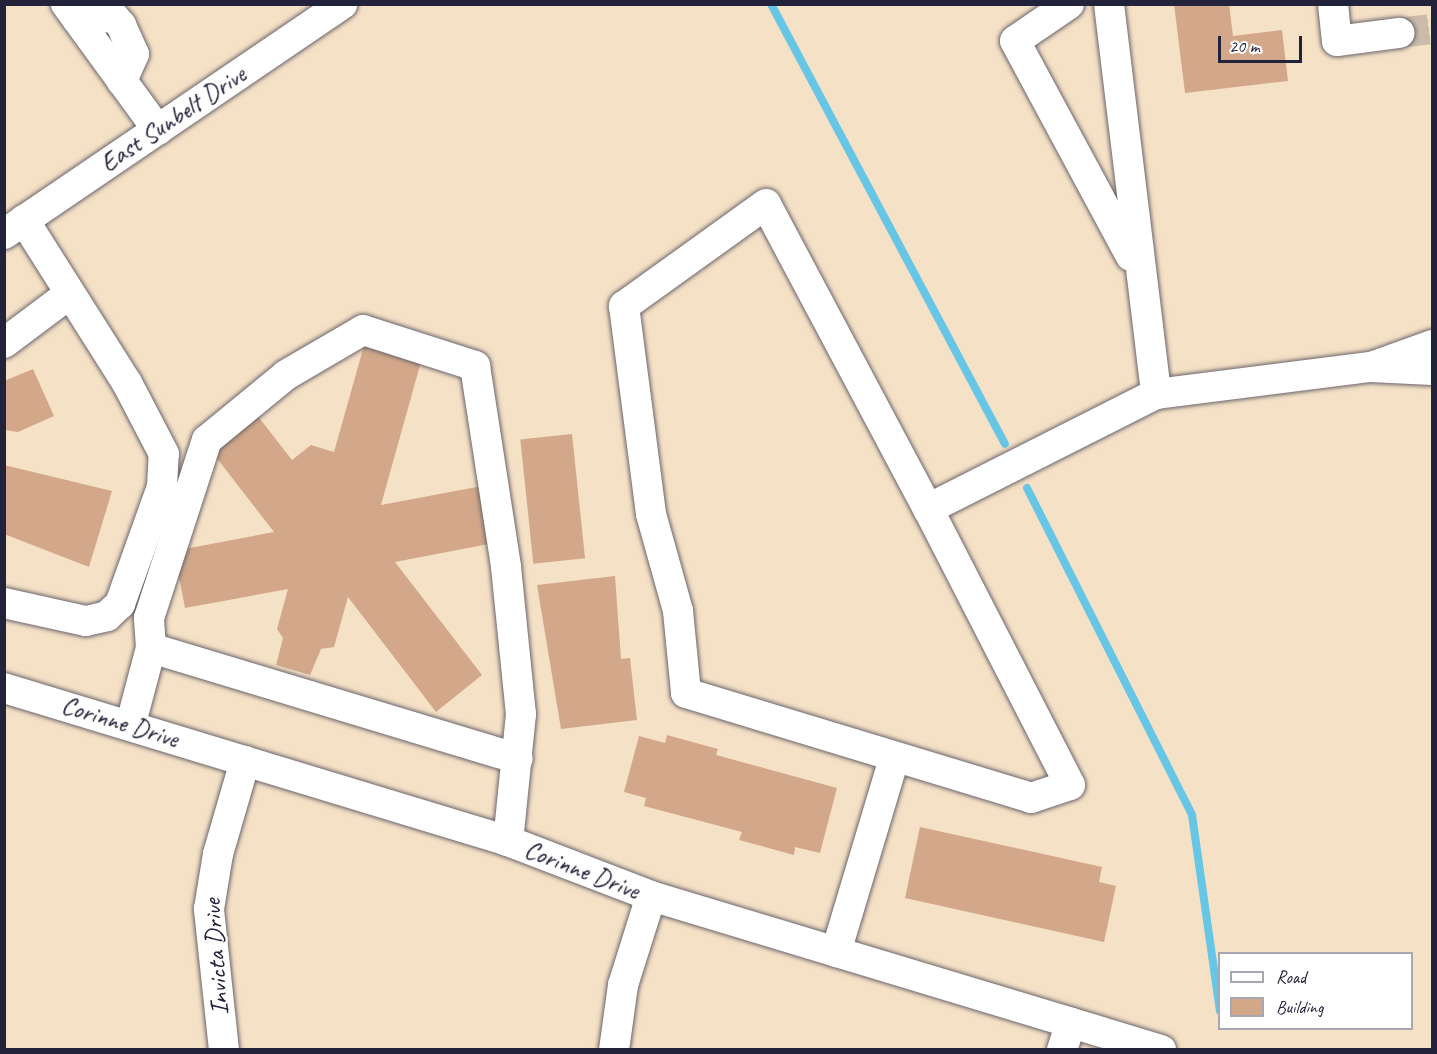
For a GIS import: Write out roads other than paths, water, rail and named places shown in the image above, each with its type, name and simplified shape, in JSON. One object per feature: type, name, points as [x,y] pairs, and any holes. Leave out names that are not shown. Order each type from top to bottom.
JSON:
[{"type":"street","name":"East Sunbelt Drive","points":[[14,227],[342,4]]},
{"type":"street","points":[[1069,4],[1015,41],[1140,272]]},
{"type":"street","points":[[1109,4],[1156,394]]},
{"type":"street","points":[[1333,4],[1337,41],[1399,33]]},
{"type":"street","points":[[72,12],[158,130]]},
{"type":"street","points":[[766,204],[928,509],[1070,785],[1031,798],[894,759],[686,693],[678,611],[651,514],[624,306],[766,204]]},
{"type":"street","points":[[4,603],[86,621],[107,616],[120,604],[139,562],[162,487],[164,454],[158,438],[68,295],[14,227]]},
{"type":"street","points":[[4,343],[68,295]]},
{"type":"street","points":[[131,723],[150,648],[149,618],[207,440],[286,375],[363,330],[475,366],[516,653],[518,759],[508,841]]},
{"type":"street","points":[[1371,366],[1432,345]]},
{"type":"street","points":[[928,509],[1156,394],[1371,366],[1432,370]]},
{"type":"street","points":[[150,648],[518,759]]},
{"type":"street","name":"Corinne Drive","points":[[4,688],[131,723],[244,761],[508,841],[651,896],[836,952],[1067,1036],[1161,1050]]},
{"type":"street","points":[[836,952],[894,759]]},
{"type":"street","name":"Invicta Drive","points":[[224,1050],[209,909],[218,854],[244,761]]},
{"type":"street","points":[[614,1050],[623,985],[651,896]]},
{"type":"waterway","points":[[771,4],[1005,444]]},
{"type":"waterway","points":[[1027,488],[1192,815],[1218,997]]},
{"type":"tunnel","points":[[1399,33],[1432,29]]}]
